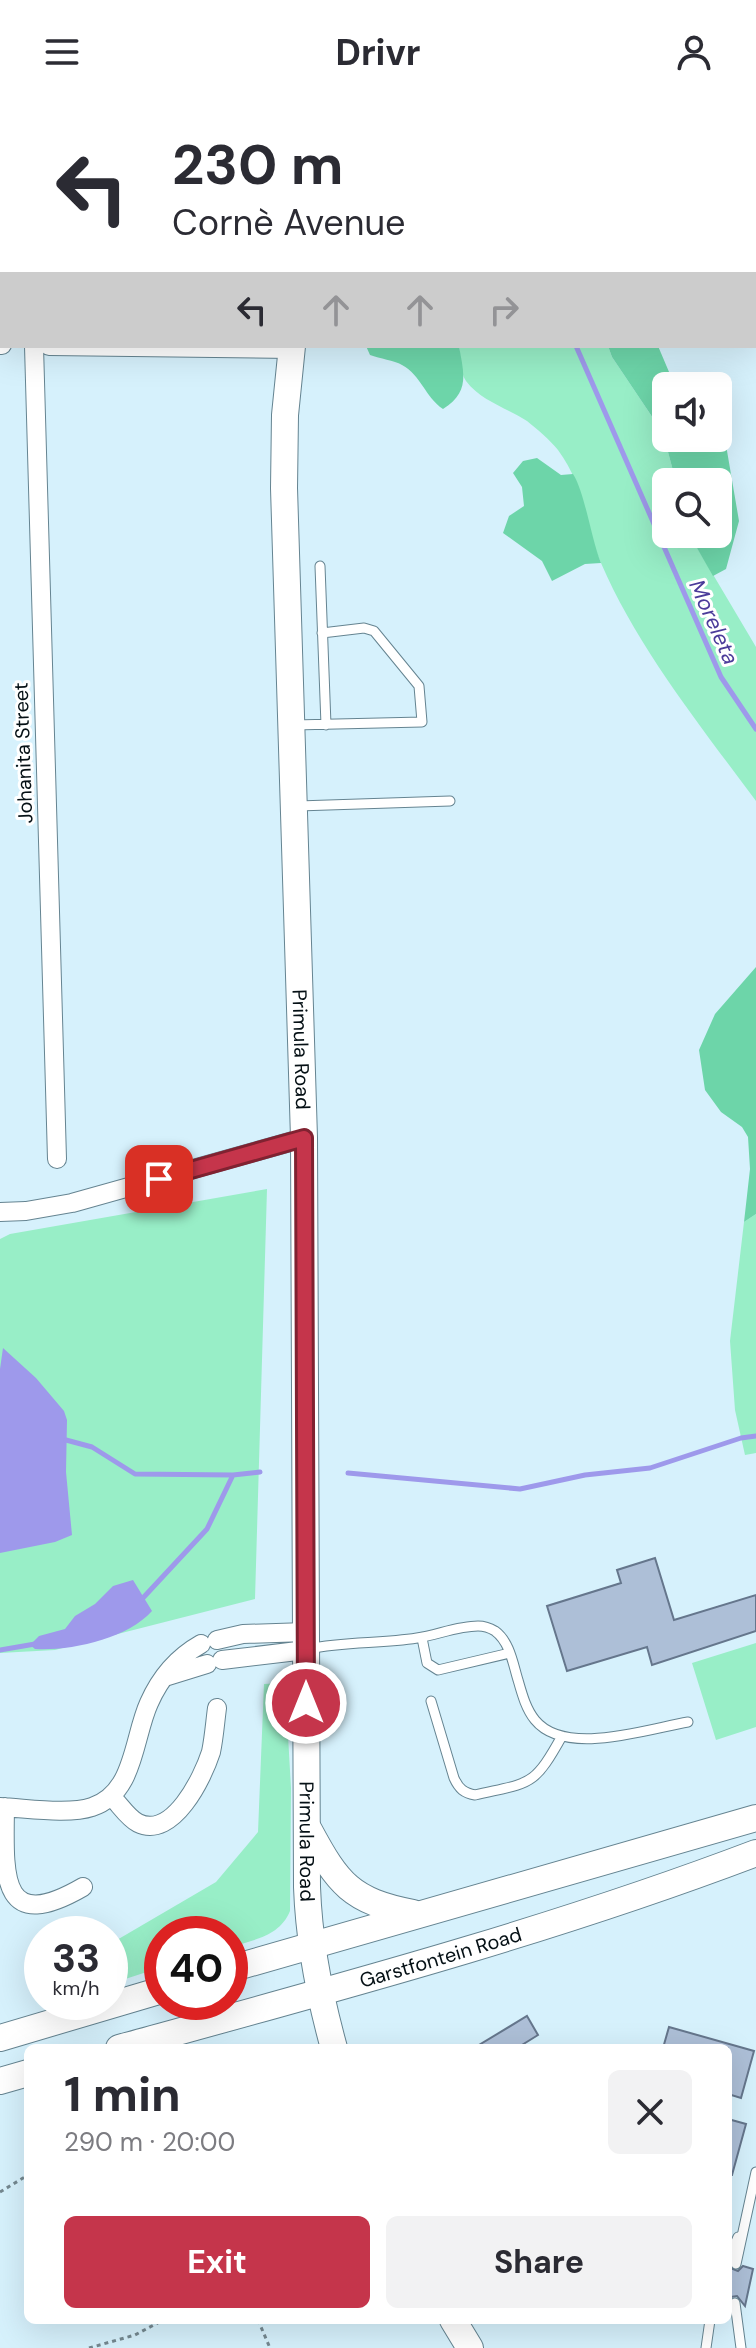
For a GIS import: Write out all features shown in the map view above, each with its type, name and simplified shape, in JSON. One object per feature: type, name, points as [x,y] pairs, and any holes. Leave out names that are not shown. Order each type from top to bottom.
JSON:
[{"type":"street","name":"Johanita Street","points":[[34,348],[57,1159]]},
{"type":"street","name":"Primula Road","points":[[292,348],[283,447],[304,1138],[307,1887],[311,1945],[319,1993],[333,2044]]},
{"type":"street","points":[[0,1212],[72,1203],[304,1138]]},
{"type":"street","points":[[83,1887],[44,1905],[20,1905],[12,1900],[4,1884],[2,1807],[80,1810],[112,1797],[127,1775],[149,1703],[179,1658],[209,1642],[258,1633],[306,1641]]},
{"type":"street","points":[[165,1677],[214,1662],[306,1641]]},
{"type":"street","points":[[112,1797],[136,1822],[146,1825],[165,1822],[177,1813],[194,1791],[203,1772],[211,1750],[217,1708]]},
{"type":"street","points":[[248,1964],[756,1818]]},
{"type":"street","points":[[307,1827],[328,1866],[345,1885],[362,1898],[380,1906],[420,1914]]},
{"type":"street","name":"Garstfontein Road","points":[[134,2044],[418,1966],[656,1891],[756,1853]]},
{"type":"street","points":[[0,2038],[144,1995]]},
{"type":"street","points":[[0,2081],[24,2074]]},
{"type":"street","points":[[455,2324],[470,2348]]},
{"type":"lane","points":[[320,566],[326,725]]},
{"type":"lane","points":[[291,725],[419,724],[423,720],[419,686],[374,631],[364,628],[322,633]]},
{"type":"lane","points":[[293,806],[450,801]]},
{"type":"lane","points":[[306,1641],[422,1638],[466,1628],[490,1628],[497,1632],[510,1653],[529,1710],[537,1722],[550,1732],[562,1736],[596,1738],[688,1722]]},
{"type":"lane","points":[[258,1633],[259,1654]]},
{"type":"lane","points":[[422,1638],[427,1663],[438,1670],[510,1653]]},
{"type":"lane","points":[[306,1641],[341,1642]]},
{"type":"lane","points":[[431,1701],[454,1778],[458,1788],[466,1793],[475,1795],[530,1781],[543,1770],[562,1736]]},
{"type":"lane","points":[[732,2262],[753,2195],[756,2172]]},
{"type":"lane","points":[[735,2303],[741,2348]]},
{"type":"lane","points":[[706,2348],[709,2324]]},
{"type":"path","points":[[0,2192],[24,2177]]},
{"type":"path","points":[[89,2348],[135,2335],[156,2324]]},
{"type":"path","points":[[260,2324],[270,2348]]},
{"type":"green space","points":[[367,348],[459,348],[463,374],[461,389],[452,403],[443,409],[408,369],[370,355]]},
{"type":"green space","points":[[459,348],[609,348],[652,417],[652,452],[668,452],[672,468],[652,468],[652,548],[697,548],[756,647],[756,801],[672,686],[633,625],[601,563],[574,478],[558,450],[527,421],[487,399],[466,381]]},
{"type":"green space","points":[[609,348],[659,348],[669,372],[652,372],[652,417]]},
{"type":"green space","points":[[668,452],[727,452],[730,468],[672,468]]},
{"type":"green space","points":[[537,458],[561,475],[573,474],[601,563],[585,564],[552,581],[542,561],[503,533],[509,516],[524,506],[522,487],[513,473],[523,461]]},
{"type":"green space","points":[[732,480],[739,521],[732,547]]},
{"type":"green space","points":[[697,548],[732,548],[726,569],[713,576]]},
{"type":"green space","points":[[756,967],[756,1214],[744,1222],[750,1169],[748,1137],[742,1127],[721,1112],[705,1090],[699,1050],[715,1014]]},
{"type":"green space","points":[[267,1189],[255,1599],[55,1650],[0,1653],[0,1239],[10,1234]]},
{"type":"green space","points":[[756,1214],[756,1453],[745,1455],[735,1410],[730,1341],[744,1222]]},
{"type":"green space","points":[[756,1643],[756,1727],[716,1740],[692,1663]]},
{"type":"green space","points":[[285,1683],[291,1788],[290,1911],[273,1932],[248,1942],[248,1916],[158,1916],[216,1882],[258,1832],[264,1684]]},
{"type":"green space","points":[[144,1924],[144,1973],[128,1978],[128,1933]]},
{"type":"shaded area","points":[[3,1348],[36,1378],[64,1411],[67,1420],[66,1472],[72,1535],[55,1542],[0,1553],[0,1369]]},
{"type":"shaded area","points":[[133,1580],[152,1611],[141,1621],[113,1636],[81,1645],[35,1649],[30,1645],[39,1636],[65,1629],[75,1616],[95,1604],[113,1586]]},
{"type":"building","points":[[655,1558],[674,1620],[756,1595],[756,1631],[652,1665],[647,1647],[567,1671],[547,1606],[621,1583],[617,1570]]},
{"type":"building","points":[[527,2016],[538,2035],[523,2044],[481,2044]]},
{"type":"building","points":[[669,2027],[729,2044],[664,2044]]},
{"type":"building","points":[[732,2045],[754,2051],[741,2098],[732,2095]]},
{"type":"building","points":[[732,2120],[746,2124],[732,2175]]},
{"type":"building","points":[[743,2266],[753,2269],[745,2306],[737,2296],[732,2297],[732,2269],[738,2271]]},
{"type":"waterway","name":"Moreleta","points":[[577,348],[721,677],[756,729]]},
{"type":"waterway","points":[[348,1473],[520,1489],[585,1475],[650,1468],[741,1438],[756,1436]]},
{"type":"waterway","points":[[66,1440],[92,1447],[135,1474],[233,1475]]},
{"type":"waterway","points":[[142,1599],[207,1529],[233,1475],[260,1472]]},
{"type":"waterway","points":[[0,1650],[35,1644]]},
{"type":"route","points":[[159,1179],[304,1138],[306,1703]]}]
